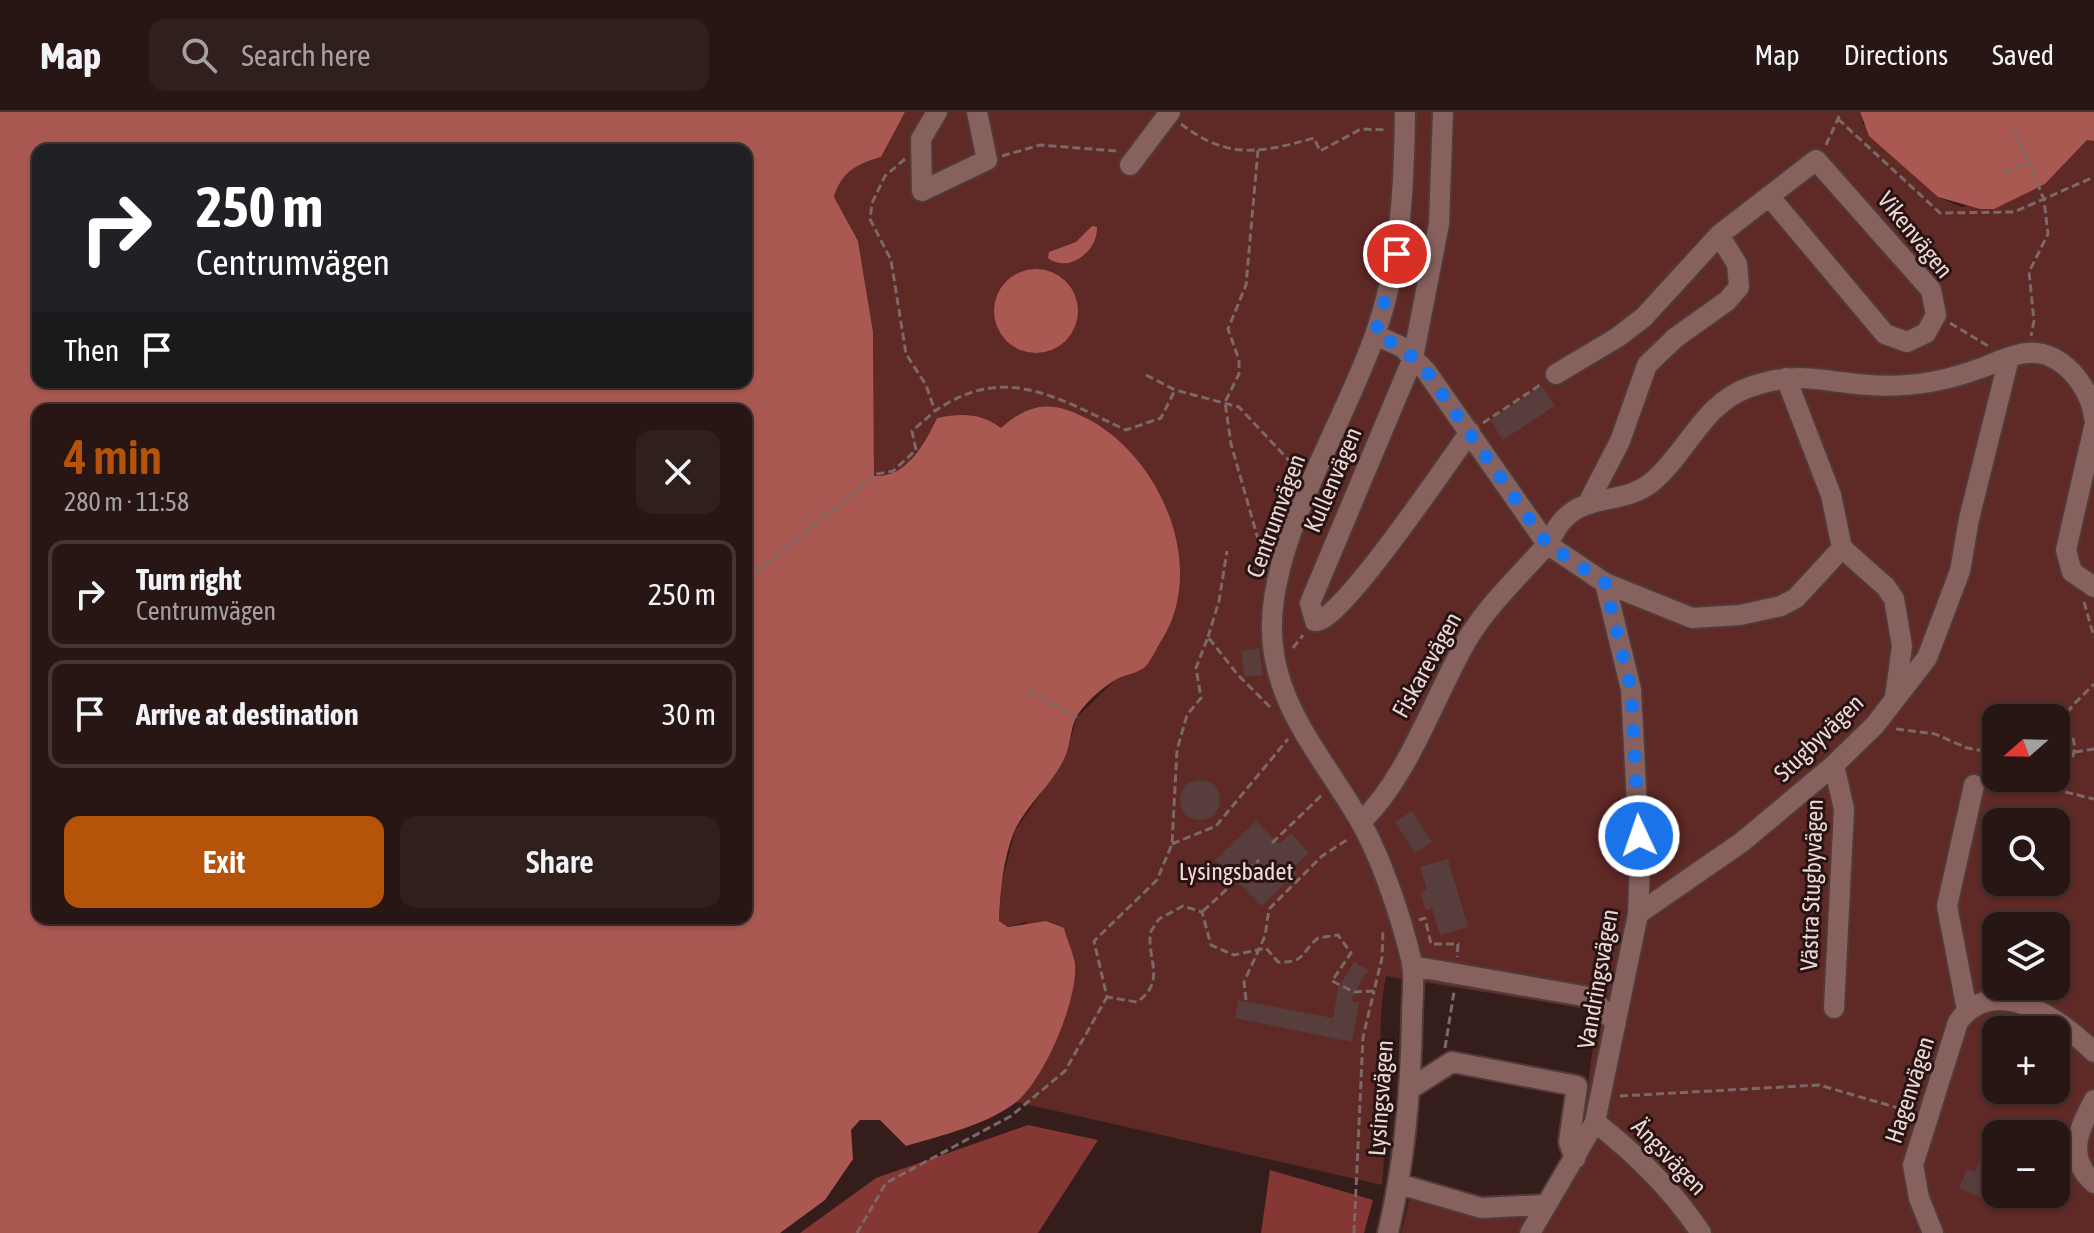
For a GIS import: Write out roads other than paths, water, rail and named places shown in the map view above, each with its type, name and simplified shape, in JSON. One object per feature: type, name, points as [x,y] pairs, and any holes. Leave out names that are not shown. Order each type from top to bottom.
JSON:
[{"type":"street","points":[[937,112],[925,128],[920,149],[922,191],[987,160],[977,112]]},
{"type":"street","name":"Kullenvägen","points":[[1443,112],[1439,224],[1413,358],[1310,603],[1315,621],[1329,618],[1358,585],[1470,432]]},
{"type":"street","points":[[1135,159],[1170,113]]},
{"type":"street","name":"Centrumvägen","points":[[1405,122],[1397,254],[1375,335],[1312,481],[1278,578],[1272,623],[1278,681],[1298,725],[1361,822],[1378,860],[1412,966]]},
{"type":"street","name":"Vikenvägen","points":[[1816,160],[1931,290],[1936,315],[1926,333],[1916,340],[1897,341],[1885,334],[1769,196],[1816,160]]},
{"type":"street","points":[[1556,374],[1618,337],[1644,317],[1719,235],[1769,196]]},
{"type":"street","points":[[1588,503],[1620,441],[1647,365],[1675,338],[1727,301],[1739,287],[1737,264],[1719,235]]},
{"type":"street","points":[[1375,335],[1402,347],[1413,358],[1470,432],[1547,544],[1605,583],[1692,618],[1740,615],[1796,598],[1842,548]]},
{"type":"street","points":[[2018,355],[2054,360],[2077,378],[2093,408],[2094,418]]},
{"type":"street","name":"Fiskarevägen","points":[[1361,822],[1384,795],[1467,639],[1503,592],[1547,544],[1563,519],[1588,503],[1611,501],[1642,488],[1665,468],[1726,397],[1786,378],[1809,376],[1895,386],[1921,385],[1964,375],[2018,355]]},
{"type":"street","name":"Stugbyvägen","points":[[1638,914],[1742,842],[1834,765],[1875,725],[1927,658],[1952,593],[1994,409],[2018,355]]},
{"type":"street","points":[[1964,375],[1981,385],[1994,409]]},
{"type":"street","points":[[1786,378],[1831,495],[1842,548],[1886,587],[1894,599],[1902,646],[1895,697]]},
{"type":"street","points":[[2088,584],[2072,572],[2066,550],[2094,427]]},
{"type":"street","name":"Vandringsvägen","points":[[1530,1233],[1595,1122],[1638,914],[1640,864],[1631,689],[1605,583]]},
{"type":"street","name":"Västra Stugbyvägen","points":[[1834,765],[1844,809],[1834,1008]]},
{"type":"street","points":[[1974,785],[1947,906],[1967,1010],[1988,999],[2027,1006],[2060,1021],[2094,1052]]},
{"type":"street","points":[[1412,966],[1583,996],[1595,1002],[1616,1023]]},
{"type":"street","name":"Lysingsvägen","points":[[1388,1233],[1399,1184],[1411,1088],[1412,966]]},
{"type":"street","name":"Hagenvägen","points":[[1933,1233],[1919,1198],[1913,1165],[1958,1022],[1967,1010]]},
{"type":"street","points":[[1411,1088],[1452,1062],[1577,1086],[1569,1142],[1575,1159]]},
{"type":"street","points":[[2094,1100],[2080,1127],[2076,1149],[2083,1172],[2094,1183]]},
{"type":"street","name":"Ängsvägen","points":[[1595,1122],[1630,1150],[1668,1189],[1701,1233]]},
{"type":"street","points":[[1399,1184],[1481,1208],[1544,1205]]},
{"type":"park label","name":"Lysingsbadet","points":[[1236,872]]}]
